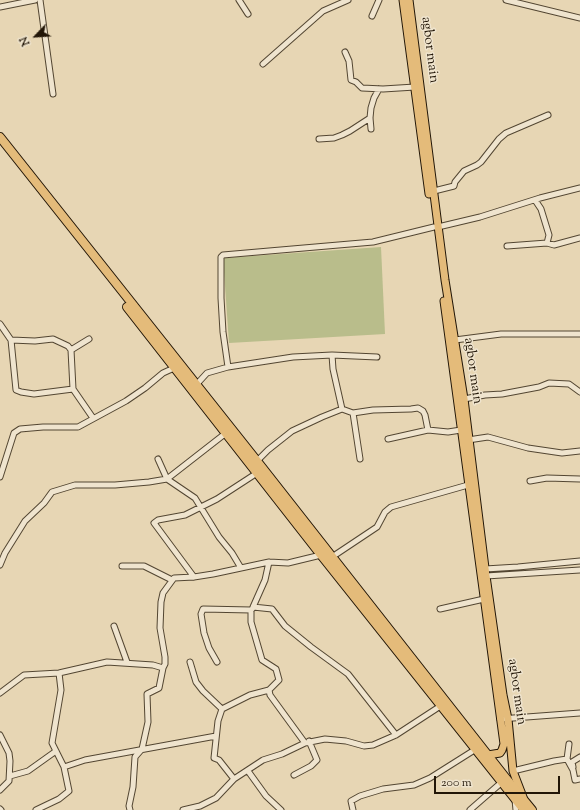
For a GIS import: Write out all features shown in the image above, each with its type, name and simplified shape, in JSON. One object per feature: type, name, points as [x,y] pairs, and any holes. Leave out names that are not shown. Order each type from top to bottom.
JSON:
[{"type":"highway","points":[[0,137],[196,385],[254,463],[257,473],[524,810]]},
{"type":"highway","points":[[0,144],[174,368],[226,433],[254,463],[332,556],[504,777],[532,810]]},
{"type":"main road","name":"agbor main","points":[[403,0],[410,34],[434,191],[436,227],[460,430],[500,719],[507,745]]},
{"type":"main road","name":"agbor main","points":[[409,0],[410,34],[415,87],[464,399],[468,440],[486,572],[508,719],[507,745]]},
{"type":"main road","points":[[488,755],[500,753],[507,745]]},
{"type":"main road","points":[[507,745],[513,771],[525,800]]},
{"type":"street","points":[[0,7],[35,0]]},
{"type":"street","points":[[40,0],[53,94]]},
{"type":"street","points":[[239,0],[248,14]]},
{"type":"street","points":[[263,64],[323,11],[348,0]]},
{"type":"street","points":[[372,16],[379,0]]},
{"type":"street","points":[[506,0],[580,18]]},
{"type":"street","points":[[344,52],[349,61],[351,80],[356,82],[362,88],[379,89],[415,87]]},
{"type":"street","points":[[371,129],[370,118],[374,98],[379,89]]},
{"type":"street","points":[[434,191],[454,186],[455,182],[464,171],[481,162],[499,139],[506,133],[548,114]]},
{"type":"street","points":[[319,139],[334,138],[350,132],[370,118]]},
{"type":"street","points":[[228,367],[224,340],[221,298],[221,257],[223,255],[373,242],[508,209],[580,188]]},
{"type":"street","points":[[535,200],[541,209],[549,235],[547,243]]},
{"type":"street","points":[[507,246],[547,243],[554,245],[580,238]]},
{"type":"street","points":[[1,328],[11,340],[16,390],[34,394],[74,389]]},
{"type":"street","points":[[455,340],[501,334],[580,334]]},
{"type":"street","points":[[11,340],[35,341],[54,339],[68,346],[71,350],[74,389],[93,418]]},
{"type":"street","points":[[71,350],[89,339]]},
{"type":"street","points":[[332,356],[333,369],[342,409]]},
{"type":"street","points":[[196,385],[207,373],[228,367],[293,357],[377,357]]},
{"type":"street","points":[[0,477],[14,433],[20,429],[78,426],[126,401],[163,373],[174,368]]},
{"type":"street","points":[[464,399],[485,395],[502,394],[539,387],[549,383],[569,384],[580,392]]},
{"type":"street","points":[[254,463],[292,430],[342,409],[353,413],[418,408],[423,411],[428,430]]},
{"type":"street","points":[[353,413],[360,459]]},
{"type":"street","points":[[388,439],[428,430],[448,432],[460,430]]},
{"type":"street","points":[[0,565],[25,521],[44,503],[52,492],[75,485],[115,485],[167,479],[226,433]]},
{"type":"street","points":[[468,440],[488,437],[528,448],[562,452],[580,451]]},
{"type":"street","points":[[158,459],[167,479],[195,498],[219,537],[232,553],[241,568]]},
{"type":"street","points":[[194,577],[154,523],[158,520],[185,515],[217,499],[257,473]]},
{"type":"street","points":[[530,481],[547,478],[580,479]]},
{"type":"street","points":[[332,556],[377,526],[385,512],[391,507],[468,485]]},
{"type":"street","points":[[130,810],[129,806],[133,787],[135,757],[142,750],[148,722],[147,694],[159,688],[165,664],[160,628],[161,602],[163,593],[172,580],[174,578],[194,577],[269,562],[288,563],[321,555]]},
{"type":"street","points":[[486,572],[580,560]]},
{"type":"street","points":[[222,709],[250,695],[269,690],[279,680],[276,669],[262,660],[251,622],[252,609],[265,580],[269,562]]},
{"type":"street","points":[[122,566],[144,566],[172,580]]},
{"type":"street","points":[[486,572],[580,570]]},
{"type":"street","points":[[440,609],[484,599]]},
{"type":"street","points":[[217,662],[209,648],[204,633],[201,614],[203,609],[272,609],[285,626],[348,674],[396,735]]},
{"type":"street","points":[[114,626],[127,662]]},
{"type":"street","points":[[0,693],[24,675],[59,673],[108,662],[127,662],[163,668]]},
{"type":"street","points":[[190,662],[196,682],[203,691],[222,709]]},
{"type":"street","points":[[36,810],[59,799],[69,791],[64,768],[52,742],[61,690],[59,673]]},
{"type":"street","points":[[269,690],[270,695],[307,742],[317,760],[311,766],[294,775]]},
{"type":"street","points":[[183,810],[200,806],[216,798],[234,779],[263,760],[282,754],[307,742],[325,739],[346,741],[364,746],[373,745],[396,735],[442,705]]},
{"type":"street","points":[[222,709],[216,736],[214,758],[219,760],[234,779]]},
{"type":"street","points":[[500,719],[580,713]]},
{"type":"street","points":[[0,735],[9,753],[10,776],[9,781],[0,790]]},
{"type":"street","points":[[64,768],[85,760],[216,736]]},
{"type":"street","points":[[569,744],[567,759],[573,770]]},
{"type":"street","points":[[353,810],[351,801],[360,796],[383,789],[414,785],[430,778],[476,749]]},
{"type":"street","points":[[10,776],[28,771],[56,751]]},
{"type":"street","points":[[580,757],[572,762],[575,780],[580,779]]},
{"type":"street","points":[[513,771],[567,759]]},
{"type":"street","points":[[248,771],[266,796],[281,810]]},
{"type":"street","points":[[470,810],[502,782]]},
{"type":"street","points":[[514,797],[516,810]]},
{"type":"green space","points":[[381,247],[385,334],[229,343],[223,258]]}]
